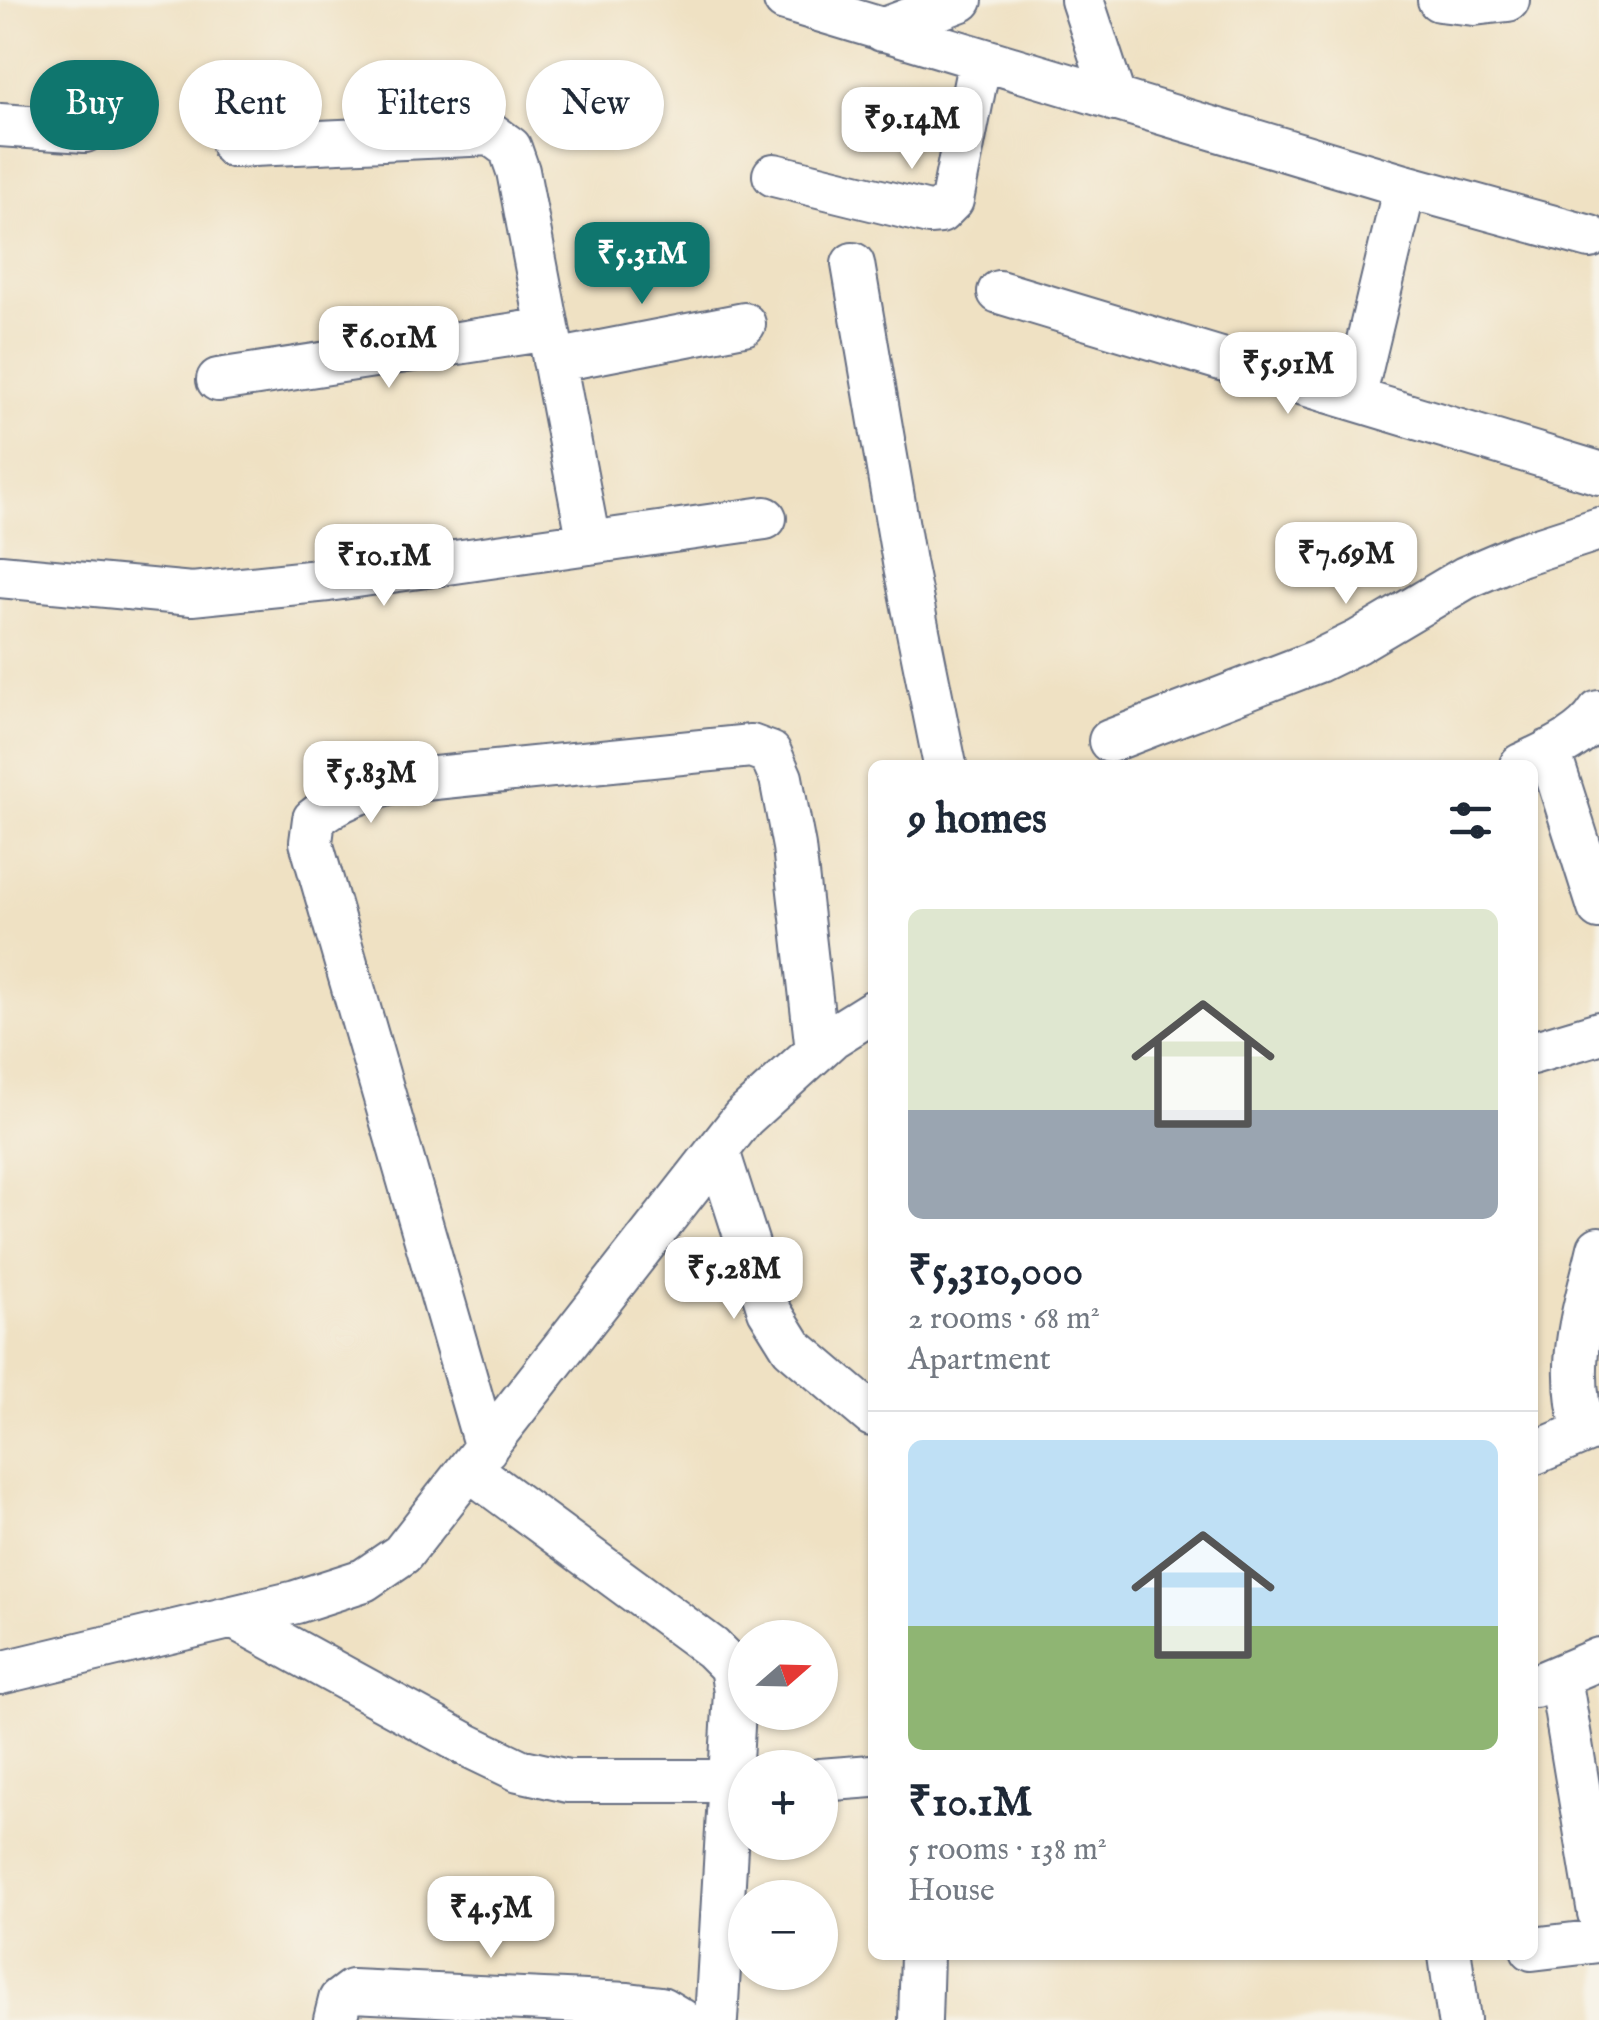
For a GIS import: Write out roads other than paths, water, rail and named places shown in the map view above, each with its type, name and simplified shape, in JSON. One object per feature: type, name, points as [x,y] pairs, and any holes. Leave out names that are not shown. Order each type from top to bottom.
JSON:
[{"type":"street","points":[[785,0],[1590,238]]},
{"type":"street","points":[[882,30],[961,0]]},
{"type":"street","points":[[1082,0],[1116,100]]},
{"type":"street","points":[[1438,0],[1474,4],[1508,0]]},
{"type":"street","points":[[774,175],[929,213],[940,212],[952,200],[980,58]]},
{"type":"street","points":[[0,125],[30,127]]},
{"type":"street","points":[[322,142],[491,134],[510,148],[518,171],[589,543]]},
{"type":"street","points":[[1354,399],[1405,186]]},
{"type":"street","points":[[853,264],[904,562],[943,760]]},
{"type":"street","points":[[999,292],[1599,473]]},
{"type":"street","points":[[218,380],[744,324]]},
{"type":"street","points":[[0,576],[192,594],[328,580],[765,518]]},
{"type":"street","points":[[1110,741],[1318,661],[1466,578],[1519,555],[1599,529]]},
{"type":"street","points":[[1535,758],[1565,743],[1599,712]]},
{"type":"street","points":[[736,1750],[731,1667],[477,1458],[312,842],[314,820],[333,803],[352,794],[395,782],[751,746],[770,753],[781,778],[794,847],[817,1051]]},
{"type":"street","points":[[1538,765],[1599,908]]},
{"type":"street","points":[[0,1673],[233,1617],[364,1580],[402,1554],[743,1118],[817,1051],[868,1015]]},
{"type":"street","points":[[1538,1051],[1599,1033]]},
{"type":"street","points":[[718,1150],[768,1310],[792,1347],[868,1412]]},
{"type":"street","points":[[1538,1452],[1592,1429],[1575,1398],[1574,1360],[1599,1248]]},
{"type":"street","points":[[233,1617],[520,1770],[568,1781],[728,1781]]},
{"type":"street","points":[[1597,1893],[1546,1682],[1599,1659]]},
{"type":"street","points":[[838,1779],[868,1776]]},
{"type":"street","points":[[716,2020],[730,1860]]},
{"type":"street","points":[[1538,1948],[1599,1941]]},
{"type":"street","points":[[920,2020],[922,1960]]},
{"type":"street","points":[[1459,2020],[1461,1960]]},
{"type":"street","points":[[335,2020],[340,2000],[352,1992],[523,2010],[644,2006],[660,2008],[681,2020]]}]
